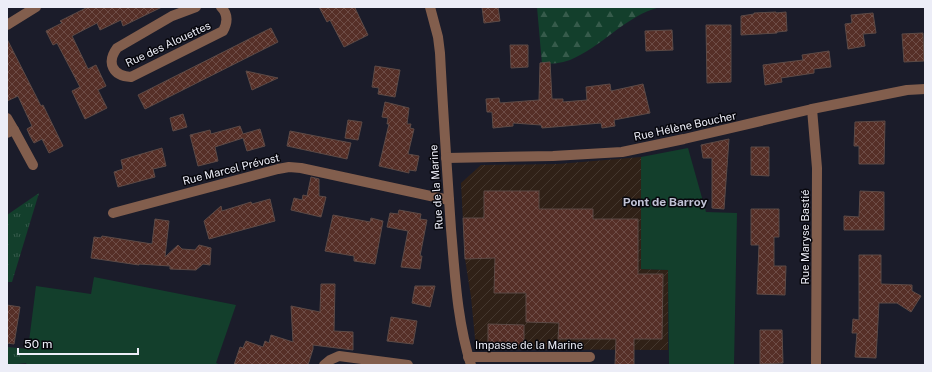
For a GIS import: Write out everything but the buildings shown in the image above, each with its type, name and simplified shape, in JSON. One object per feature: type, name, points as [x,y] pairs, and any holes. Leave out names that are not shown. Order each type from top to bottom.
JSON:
[{"type":"street","points":[[7,25],[36,7]]},
{"type":"street","name":"Rue des Alouettes","points":[[196,7],[170,11],[117,48],[113,53],[112,59],[112,65],[115,70],[123,76],[131,77],[223,31],[226,26],[227,15],[221,7]]},
{"type":"street","name":"Rue de la Marine","points":[[430,7],[438,37],[440,53],[446,158],[457,297],[469,361]]},
{"type":"street","name":"Rue Hélène Boucher","points":[[446,158],[553,156],[622,152],[692,138],[812,109],[907,90],[925,89]]},
{"type":"street","name":"Rue Maryse Bastié","points":[[812,109],[817,168],[816,365]]},
{"type":"street","points":[[7,118],[10,131],[33,165]]},
{"type":"street","name":"Rue Marcel Prévost","points":[[114,213],[289,167],[301,168],[449,200]]},
{"type":"street","points":[[324,365],[330,360],[339,356],[408,365]]},
{"type":"street","name":"Impasse de la Marine","points":[[469,361],[590,357]]},
{"type":"shaded area","points":[[641,157],[641,269],[668,270],[668,350],[476,349],[471,297],[465,259],[461,183],[481,165],[558,164]]},
{"type":"green space","points":[[537,7],[660,7],[647,11],[636,17],[593,48],[570,60],[542,64]]},
{"type":"green space","points":[[688,148],[706,212],[737,213],[734,365],[669,365],[668,270],[641,269],[641,157]]},
{"type":"green space","points":[[39,193],[12,282],[7,282],[7,215]]},
{"type":"green space","points":[[94,277],[236,305],[216,363],[221,365],[26,365],[36,286],[91,294]]},
{"type":"green space","points":[[7,347],[29,349],[27,363],[7,365]]},
{"type":"district","name":"Pont de Barroy","points":[[665,202]]}]
